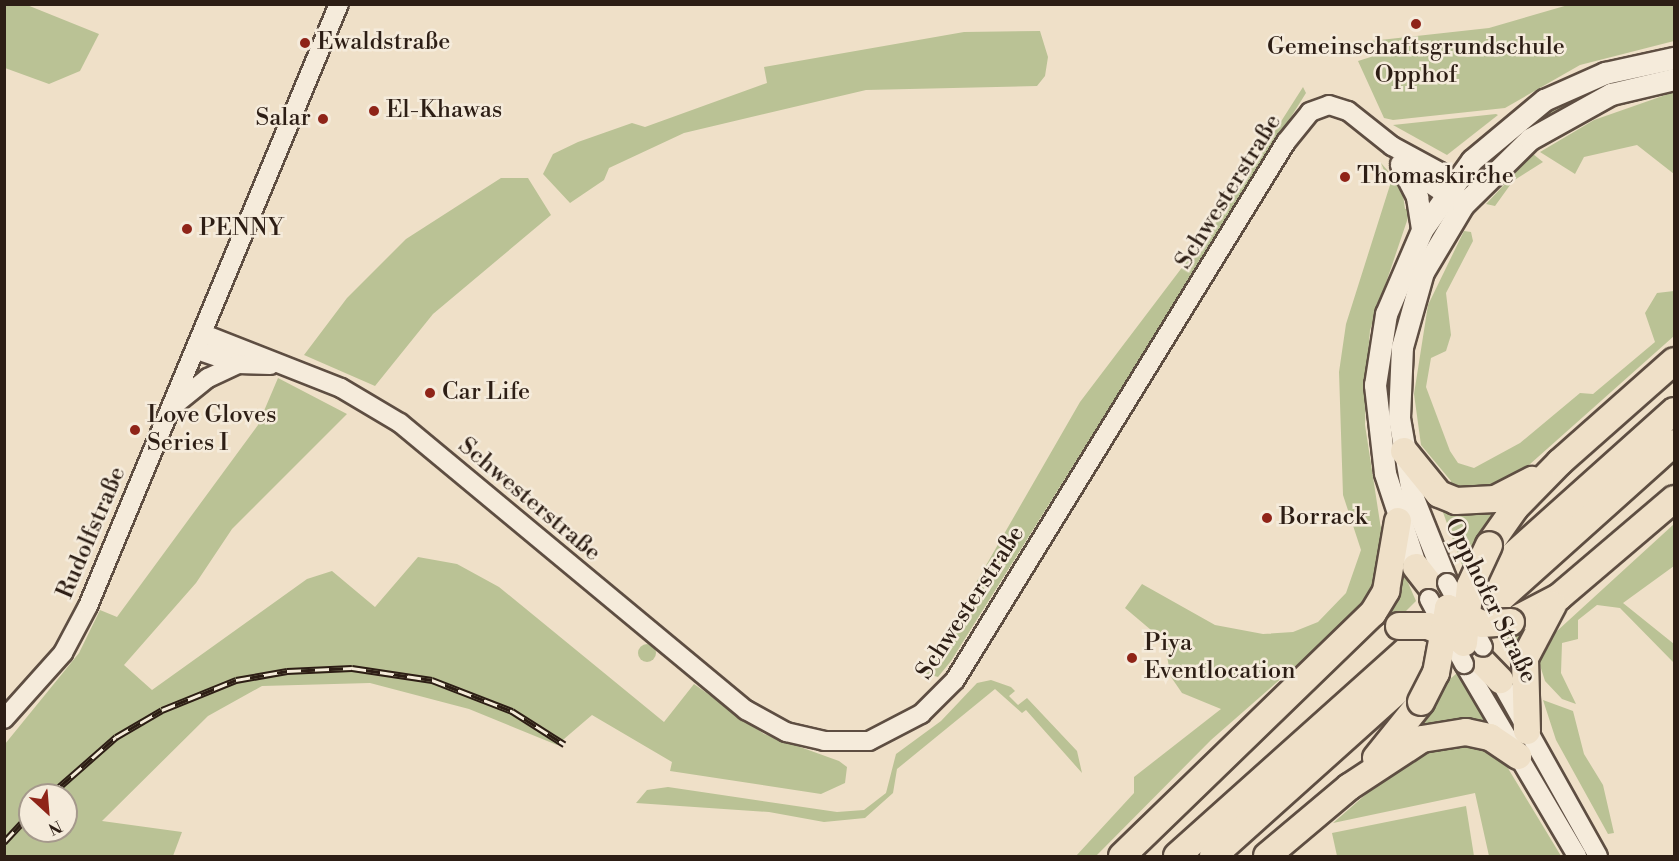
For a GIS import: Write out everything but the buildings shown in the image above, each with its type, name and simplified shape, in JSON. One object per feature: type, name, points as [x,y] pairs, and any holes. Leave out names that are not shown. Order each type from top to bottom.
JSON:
[{"type":"highway","points":[[1350,787],[1421,702],[1436,672],[1472,581],[1489,545],[1515,508],[1560,462],[1674,361]]},
{"type":"highway","points":[[1177,856],[1674,411]]},
{"type":"highway","points":[[1213,856],[1674,443]]},
{"type":"highway","points":[[1404,451],[1440,494],[1473,504],[1515,490],[1560,462]]},
{"type":"highway","points":[[1527,731],[1525,658],[1540,622],[1559,597],[1674,499]]},
{"type":"highway","points":[[1122,856],[1341,649],[1386,591],[1398,521]]},
{"type":"highway","points":[[1416,567],[1456,624],[1500,680]]},
{"type":"highway","points":[[1341,649],[1399,626],[1510,622],[1559,597]]},
{"type":"highway","points":[[1267,856],[1350,787],[1388,759],[1444,732],[1490,738],[1518,756]]},
{"type":"main road","name":"Opphofer Straße","points":[[1416,567],[1398,521],[1376,420],[1377,357],[1386,314],[1422,230],[1448,189],[1488,146],[1544,100],[1605,73],[1674,58]]},
{"type":"main road","name":"Opphofer Straße","points":[[1456,624],[1413,498],[1404,451],[1398,382],[1404,336],[1423,272],[1463,205],[1523,144],[1567,115],[1611,94],[1674,79]]},
{"type":"main road","points":[[1396,155],[1417,197],[1422,230]]},
{"type":"street","name":"Rudolfstraße","points":[[4,719],[57,661],[88,606],[339,4]]},
{"type":"street","name":"Schwesterstraße","points":[[200,342],[284,366],[341,388],[400,423],[746,710],[796,734],[824,741],[869,741],[921,714],[955,680],[1286,142],[1320,106],[1348,111],[1396,155]]},
{"type":"street","points":[[1396,155],[1448,189],[1463,205]]},
{"type":"street","name":"Schwesterstraße","points":[[200,342],[238,364],[284,366]]},
{"type":"street","points":[[169,409],[208,378],[238,364]]},
{"type":"street","name":"Opphofer Straße","points":[[1456,624],[1518,756],[1577,856]]},
{"type":"street","name":"Opphofer Straße","points":[[1500,680],[1598,856]]},
{"type":"green space","points":[[4,5],[27,5],[99,34],[80,71],[49,84],[5,68]]},
{"type":"green space","points":[[1568,5],[1674,5],[1674,41],[1580,65],[1505,108],[1393,120],[1384,118],[1358,61],[1374,56],[1371,41],[1489,28]]},
{"type":"green space","points":[[1040,31],[1048,57],[1045,76],[1037,86],[866,90],[684,133],[609,168],[604,180],[570,203],[543,174],[553,154],[578,142],[632,123],[645,127],[767,83],[764,67],[964,32]]},
{"type":"green space","points":[[1674,66],[1674,72],[1480,173],[1564,100],[1589,87]]},
{"type":"green space","points":[[1303,87],[1306,93],[951,661],[938,677],[924,673],[1080,402],[1218,220]]},
{"type":"green space","points":[[1674,92],[1674,174],[1637,145],[1584,157],[1575,174],[1540,152],[1594,120]]},
{"type":"green space","points":[[1496,114],[1498,115],[1447,155],[1393,125]]},
{"type":"green space","points":[[1533,154],[1543,162],[1513,181],[1495,206],[1486,204]]},
{"type":"green space","points":[[1381,163],[1402,187],[1405,209],[1411,209],[1370,330],[1365,425],[1383,542],[1379,581],[1342,625],[1211,740],[1096,856],[1076,856],[1134,793],[1134,777],[1221,709],[1182,693],[1171,677],[1164,641],[1125,608],[1142,584],[1215,625],[1263,634],[1293,632],[1318,622],[1346,593],[1361,550],[1343,495],[1339,372],[1346,324],[1390,185]]},
{"type":"green space","points":[[501,178],[528,178],[551,215],[433,314],[375,386],[304,355],[347,298],[406,239]]},
{"type":"green space","points":[[1464,231],[1471,232],[1473,241],[1446,293],[1451,335],[1446,351],[1431,358],[1426,387],[1450,451],[1458,463],[1474,468],[1520,443],[1580,393],[1593,394],[1655,342],[1645,313],[1657,293],[1674,291],[1674,336],[1529,465],[1490,488],[1465,491],[1448,487],[1451,481],[1421,445],[1414,394],[1428,305]]},
{"type":"green space","points":[[278,378],[347,414],[232,529],[196,583],[124,665],[152,690],[307,579],[332,571],[375,607],[418,557],[457,564],[499,587],[664,722],[694,684],[764,734],[839,761],[847,767],[845,783],[821,794],[670,771],[672,762],[592,715],[557,745],[469,709],[370,683],[262,686],[208,716],[102,821],[182,832],[173,856],[5,856],[5,744],[79,653],[100,610],[117,617],[258,425]]},
{"type":"green space","points":[[1501,503],[1480,549],[1462,565],[1440,504]]},
{"type":"green space","points":[[1674,524],[1674,566],[1623,603],[1674,644],[1674,663],[1620,608],[1597,605],[1578,620],[1578,639],[1562,643],[1561,673],[1576,704],[1562,699],[1545,681],[1537,656],[1545,642]]},
{"type":"green space","points":[[1398,560],[1416,601],[1397,620],[1365,632]]},
{"type":"green space","points":[[1541,613],[1514,667],[1498,635]]},
{"type":"green space","points":[[647,644],[653,647],[656,653],[653,659],[647,662],[641,659],[638,653],[641,647]]},
{"type":"green space","points":[[1457,673],[1489,727],[1394,751],[1432,695]]},
{"type":"green space","points":[[1484,674],[1514,726],[1587,856],[1485,685]]},
{"type":"green space","points":[[991,680],[1011,687],[1015,691],[1009,696],[1018,705],[1027,698],[1077,751],[1082,773],[1026,710],[1022,713],[995,689],[897,769],[893,793],[865,818],[824,822],[769,812],[636,803],[647,790],[668,787],[837,812],[864,810],[886,793],[896,754],[941,721],[977,683]]},
{"type":"green space","points":[[1543,700],[1573,711],[1584,754],[1603,785],[1614,833],[1608,834],[1556,740]]},
{"type":"green space","points":[[1476,742],[1503,760],[1561,856],[1489,856],[1475,793],[1333,823],[1419,748]]},
{"type":"green space","points":[[1466,806],[1474,856],[1337,856],[1332,833]]},
{"type":"railway","points":[[64,783],[116,737],[162,710],[236,680],[287,671],[352,668],[432,680],[512,711],[564,744]]},
{"type":"railway","points":[[4,842],[18,827]]},
{"type":"place","name":"Gemeinschaftsgrundschule Opphof","points":[[1416,24]]},
{"type":"place","name":"Ewaldstraße","points":[[305,43]]},
{"type":"place","name":"El-Khawas","points":[[374,111]]},
{"type":"place","name":"Salar","points":[[323,119]]},
{"type":"place","name":"Thomaskirche","points":[[1345,177]]},
{"type":"place","name":"PENNY","points":[[187,229]]},
{"type":"place","name":"Car Life","points":[[430,393]]},
{"type":"place","name":"Love Gloves Series I","points":[[135,430]]},
{"type":"place","name":"Borrack","points":[[1267,518]]},
{"type":"place","name":"Piya Eventlocation","points":[[1132,658]]}]
